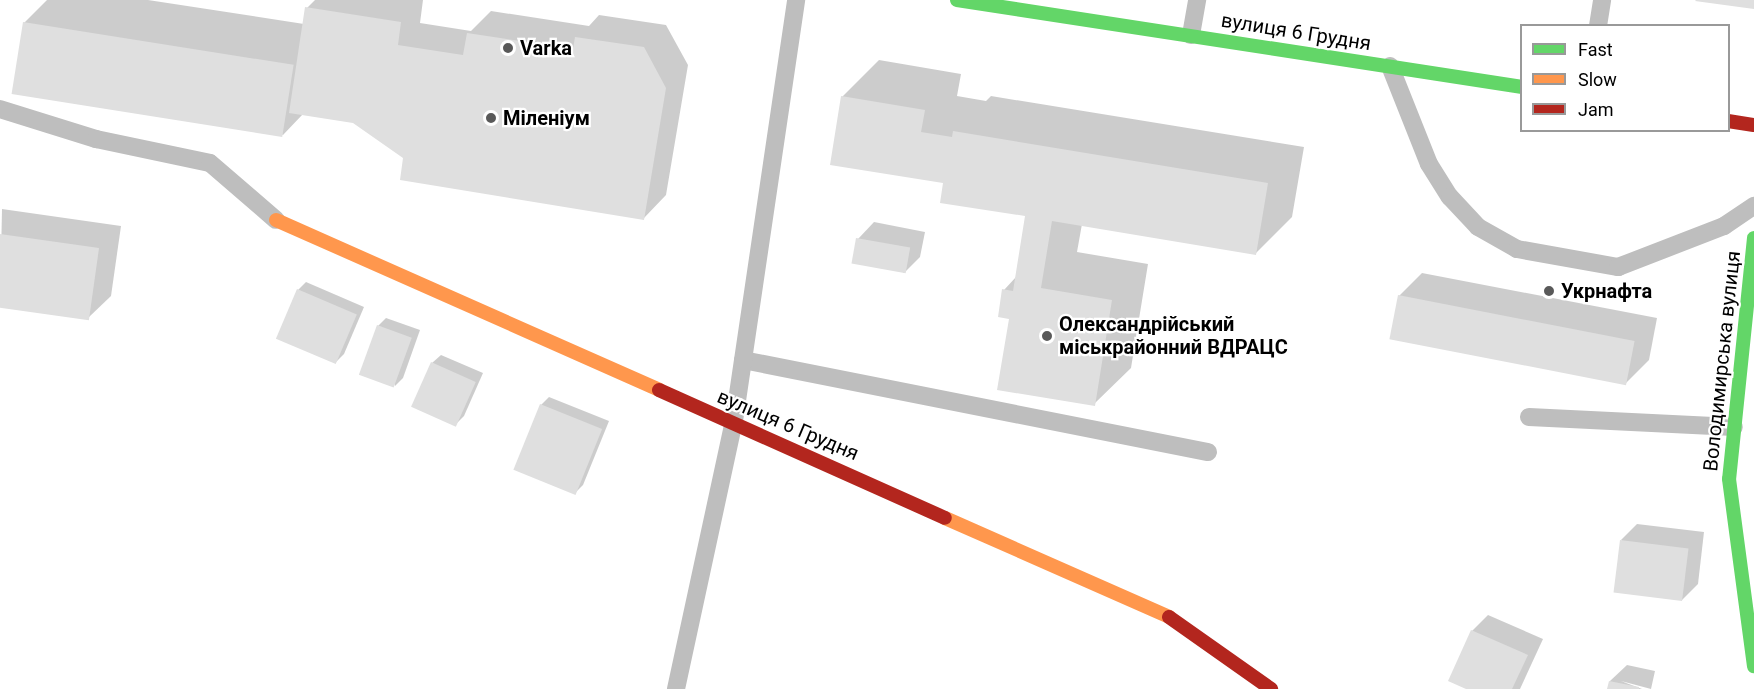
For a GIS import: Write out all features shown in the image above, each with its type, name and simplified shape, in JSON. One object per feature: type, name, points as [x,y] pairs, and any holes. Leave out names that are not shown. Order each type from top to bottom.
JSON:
[{"type":"street","name":"вулиця 6 Грудня","points":[[957,0],[1520,87]]},
{"type":"street","points":[[1730,120],[1754,125]]},
{"type":"street","name":"вулиця 6 Грудня","points":[[276,220],[688,405],[734,421],[1180,622],[1271,689]]},
{"type":"street","name":"Володимирська вулиця","points":[[1754,238],[1747,367],[1734,427],[1729,479],[1754,666]]},
{"type":"lane","points":[[676,689],[734,421],[796,0]]},
{"type":"lane","points":[[1191,35],[1197,0]]},
{"type":"lane","points":[[1598,24],[1602,0]]},
{"type":"lane","points":[[1390,66],[1430,164],[1450,197],[1478,227],[1517,249],[1618,267],[1724,226],[1754,206]]},
{"type":"lane","points":[[0,109],[96,139],[210,163],[276,220]]},
{"type":"lane","points":[[743,360],[1208,452]]},
{"type":"lane","points":[[1529,417],[1734,427]]},
{"type":"building","points":[[1754,0],[1754,9],[1695,1]]},
{"type":"building","name":"Міленіум","points":[[305,7],[401,22],[398,45],[463,55],[467,33],[573,49],[575,37],[644,47],[666,88],[644,220],[400,180],[403,158],[353,123],[289,113]]},
{"type":"building","points":[[23,22],[294,65],[282,137],[12,94]]},
{"type":"building","points":[[841,96],[925,110],[921,132],[952,137],[953,131],[1268,183],[1256,255],[1052,221],[1041,288],[1112,300],[1095,406],[997,390],[1009,319],[998,317],[1002,289],[1013,291],[1025,216],[940,203],[943,183],[830,165]]},
{"type":"building","points":[[0,234],[99,248],[89,320],[0,308]]},
{"type":"building","points":[[856,238],[910,248],[906,273],[851,264]]},
{"type":"building","points":[[297,289],[357,314],[336,364],[276,339]]},
{"type":"building","points":[[1398,295],[1635,341],[1626,385],[1389,339]]},
{"type":"building","points":[[377,325],[412,338],[394,387],[359,375]]},
{"type":"building","points":[[431,362],[476,382],[456,427],[411,407]]},
{"type":"building","points":[[540,404],[602,429],[576,495],[513,470]]},
{"type":"building","points":[[1620,540],[1688,548],[1682,601],[1614,593]]},
{"type":"building","points":[[1471,630],[1528,655],[1512,689],[1466,689],[1448,681]]},
{"type":"building","points":[[1609,681],[1639,687],[1639,689],[1607,689]]},
{"type":"traffic: fast","points":[[957,0],[1520,87]]},
{"type":"traffic: fast","points":[[1754,238],[1729,479],[1754,666]]},
{"type":"traffic: slow","points":[[276,220],[659,390]]},
{"type":"traffic: slow","points":[[945,518],[1169,617]]},
{"type":"traffic: jam","points":[[1730,121],[1754,125]]},
{"type":"traffic: jam","points":[[659,390],[945,518]]},
{"type":"traffic: jam","points":[[1169,617],[1271,689]]},
{"type":"place","name":"Varka","points":[[508,48]]},
{"type":"place","name":"Міленіум","points":[[491,118]]},
{"type":"place","name":"Укрнафта","points":[[1549,291]]},
{"type":"place","name":"Олександрійський міськрайонний ВДРАЦС","points":[[1047,336]]}]
